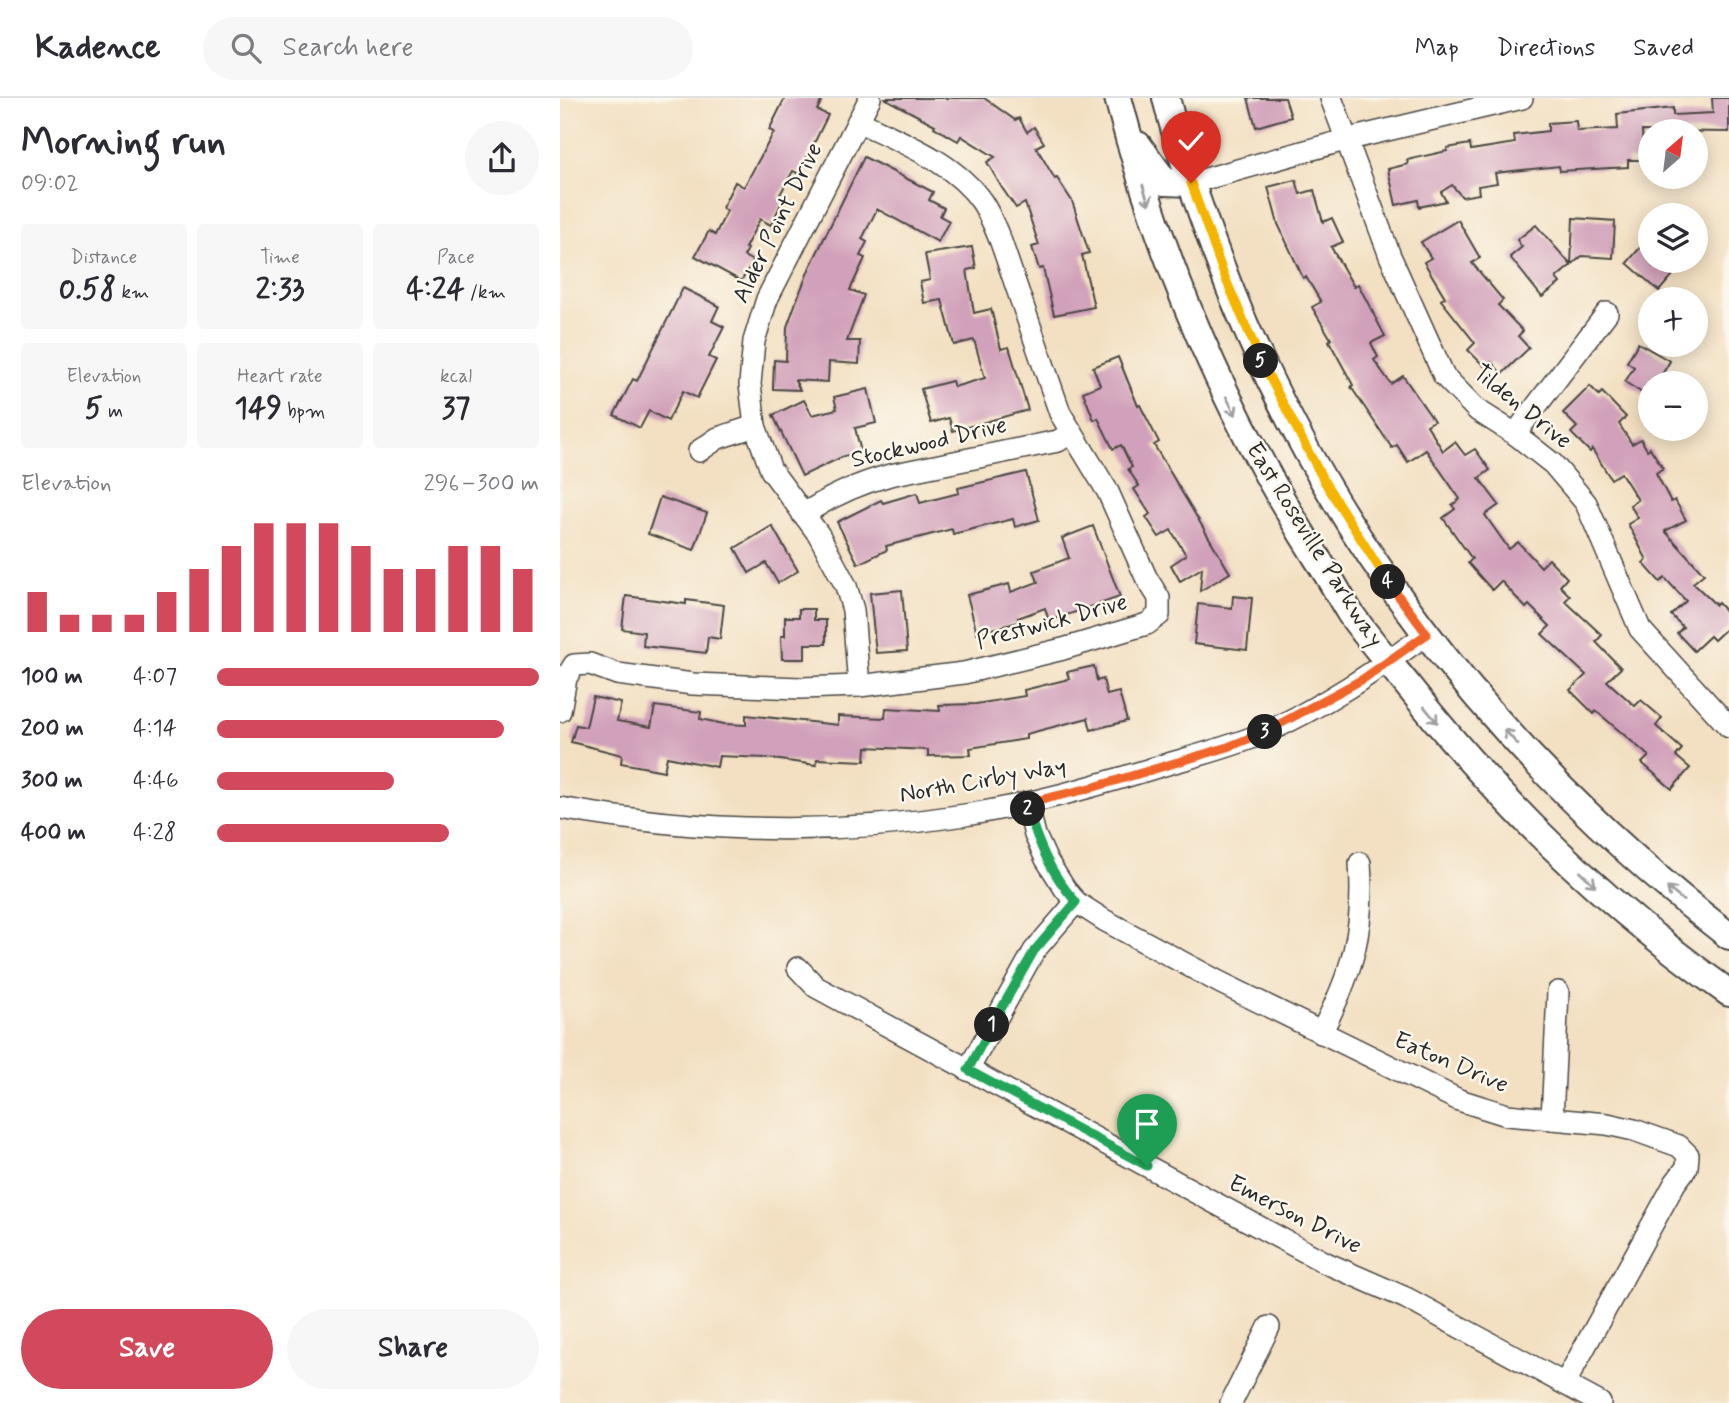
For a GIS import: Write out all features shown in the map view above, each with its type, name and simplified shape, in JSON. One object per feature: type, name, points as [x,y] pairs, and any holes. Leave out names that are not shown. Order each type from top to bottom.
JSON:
[{"type":"main road","name":"East Roseville Parkway","points":[[1118,98],[1162,243],[1217,377],[1284,505],[1350,612],[1483,776],[1544,838],[1636,922],[1729,993]]},
{"type":"main road","name":"East Roseville Parkway","points":[[1166,98],[1191,183],[1224,275],[1282,403],[1346,519],[1391,587],[1487,709],[1550,779],[1664,885],[1729,936]]},
{"type":"main road","points":[[1126,130],[1165,182],[1191,183]]},
{"type":"street","name":"Alder Point Drive","points":[[859,686],[853,610],[846,586],[819,536],[772,470],[755,426],[750,384],[754,341],[767,299],[870,98]]},
{"type":"street","name":"Tilden Drive","points":[[1331,98],[1390,256],[1444,376],[1477,410],[1515,434],[1553,464],[1586,503],[1640,629],[1729,727]]},
{"type":"street","points":[[1191,183],[1345,140],[1521,98]]},
{"type":"street","name":"Prestwick Drive","points":[[560,711],[566,678],[574,665],[590,664],[617,674],[694,684],[801,688],[859,686],[918,680],[1011,663],[1147,624],[1159,615],[1159,598],[1146,577],[1121,518],[1060,412],[1001,242],[981,200],[936,161],[858,121]]},
{"type":"street","points":[[1515,434],[1607,313]]},
{"type":"street","points":[[699,451],[718,438],[755,426]]},
{"type":"street","name":"Stockwood Drive","points":[[803,515],[841,491],[864,482],[1058,441],[1071,433]]},
{"type":"street","name":"North Cirby Way","points":[[560,808],[692,827],[755,830],[877,826],[967,815],[1027,803],[1091,788],[1228,747],[1299,716],[1363,679],[1427,634]]},
{"type":"street","name":"Eaton Drive","points":[[1027,803],[1035,835],[1046,859],[1076,902],[1208,976],[1459,1100],[1507,1115],[1607,1124],[1634,1130],[1679,1146],[1688,1156],[1687,1167],[1675,1183],[1565,1383]]},
{"type":"street","points":[[1321,1033],[1342,988],[1357,942],[1361,913],[1360,863]]},
{"type":"street","points":[[968,1070],[1034,951],[1076,902]]},
{"type":"street","name":"Emerson Drive","points":[[798,968],[816,986],[829,994],[968,1070],[1326,1263],[1406,1298],[1600,1403]]},
{"type":"street","points":[[1552,1119],[1558,992]]},
{"type":"street","points":[[1231,1403],[1269,1327]]},
{"type":"building","points":[[785,98],[823,98],[817,110],[828,115],[799,174],[793,171],[778,198],[783,200],[771,225],[760,219],[745,248],[748,249],[744,256],[753,261],[741,281],[695,256],[709,231],[715,235],[727,211],[722,208],[735,182],[744,187],[774,132],[769,130]]},
{"type":"building","points":[[884,98],[984,98],[1015,120],[1019,118],[1027,132],[1034,127],[1044,143],[1036,147],[1072,201],[1089,253],[1082,255],[1094,307],[1054,315],[1043,268],[1039,269],[1032,247],[1039,245],[1025,203],[1016,208],[1002,188],[987,162],[995,157],[961,136],[958,141],[934,127],[935,125]]},
{"type":"building","points":[[1248,98],[1285,98],[1291,117],[1256,127]]},
{"type":"building","points":[[1712,98],[1729,98],[1729,132],[1708,132],[1708,119],[1638,119],[1638,160],[1628,160],[1628,167],[1560,171],[1559,166],[1495,173],[1497,183],[1478,186],[1479,194],[1462,197],[1452,185],[1441,192],[1446,201],[1419,207],[1418,200],[1396,205],[1388,169],[1408,164],[1407,160],[1447,151],[1447,148],[1470,144],[1471,150],[1515,143],[1514,135],[1548,131],[1548,123],[1576,121],[1577,131],[1618,129],[1617,114],[1673,108],[1673,115],[1713,113]]},
{"type":"building","points":[[864,157],[933,192],[929,200],[944,208],[940,216],[949,221],[938,242],[877,209],[862,239],[867,242],[860,256],[865,258],[850,290],[864,295],[847,341],[860,341],[859,364],[829,362],[828,382],[795,380],[800,390],[773,389],[774,360],[786,361],[787,327],[796,302],[810,267]]},
{"type":"building","points":[[1296,180],[1300,194],[1314,190],[1323,222],[1332,218],[1343,242],[1331,247],[1354,287],[1358,284],[1385,336],[1371,343],[1378,357],[1374,360],[1391,384],[1403,376],[1434,421],[1427,425],[1443,451],[1455,442],[1465,455],[1475,449],[1490,470],[1479,478],[1499,505],[1485,515],[1509,549],[1518,542],[1541,567],[1549,559],[1567,578],[1560,586],[1570,596],[1565,601],[1602,635],[1596,642],[1621,668],[1607,681],[1635,706],[1641,700],[1662,718],[1656,726],[1682,749],[1676,756],[1690,768],[1672,789],[1642,763],[1649,756],[1596,711],[1594,714],[1570,690],[1586,675],[1542,634],[1550,626],[1529,605],[1526,608],[1501,581],[1492,590],[1468,563],[1472,559],[1443,518],[1455,509],[1452,505],[1460,499],[1426,450],[1408,462],[1397,445],[1392,448],[1351,387],[1353,385],[1329,341],[1331,339],[1312,307],[1321,302],[1306,277],[1303,278],[1278,224],[1268,187]]},
{"type":"building","points":[[1573,218],[1615,221],[1613,258],[1582,256],[1556,278],[1560,283],[1542,297],[1510,257],[1522,247],[1517,240],[1536,225],[1571,265]]},
{"type":"building","points":[[1458,220],[1480,258],[1472,263],[1503,300],[1498,305],[1523,331],[1518,336],[1529,348],[1502,374],[1491,362],[1485,367],[1468,350],[1475,343],[1441,300],[1445,297],[1424,262],[1431,258],[1421,242]]},
{"type":"building","points":[[972,247],[976,268],[967,270],[974,313],[991,309],[1001,349],[1009,347],[1028,410],[953,431],[949,418],[931,423],[921,389],[952,381],[954,387],[985,378],[974,340],[954,345],[942,300],[924,303],[920,282],[930,280],[925,254]]},
{"type":"building","points":[[1638,250],[1638,273],[1627,263]]},
{"type":"building","points":[[1638,273],[1675,273],[1662,287],[1654,287]]},
{"type":"building","points":[[683,288],[719,306],[712,321],[724,327],[709,357],[716,360],[697,398],[683,391],[668,421],[649,411],[640,428],[614,415],[633,379],[637,381]]},
{"type":"building","points":[[1638,343],[1638,357],[1663,357],[1670,361],[1664,371],[1638,371],[1638,390],[1625,382],[1634,367],[1627,362]]},
{"type":"building","points":[[1118,357],[1138,406],[1140,405],[1159,442],[1154,445],[1230,573],[1200,591],[1202,568],[1180,581],[1171,565],[1186,555],[1171,530],[1159,537],[1146,517],[1150,514],[1134,489],[1139,486],[1128,469],[1132,467],[1121,445],[1113,449],[1098,418],[1094,420],[1083,392],[1100,385],[1093,367]]},
{"type":"building","points":[[1590,386],[1599,395],[1602,392],[1626,417],[1619,424],[1632,444],[1642,441],[1647,450],[1650,448],[1663,468],[1656,473],[1671,502],[1675,500],[1686,520],[1665,531],[1704,574],[1693,583],[1729,615],[1729,626],[1714,640],[1710,636],[1694,651],[1677,633],[1683,627],[1671,615],[1686,601],[1665,578],[1660,582],[1643,563],[1647,560],[1628,524],[1638,518],[1630,505],[1638,500],[1621,473],[1611,479],[1592,449],[1590,452],[1571,433],[1577,427],[1563,413]]},
{"type":"building","points":[[868,389],[876,423],[855,428],[861,452],[844,456],[802,476],[773,415],[804,400],[812,415],[837,409],[834,397]]},
{"type":"building","points":[[1026,472],[1039,520],[1015,527],[1013,519],[953,534],[952,529],[886,546],[887,550],[858,564],[837,522],[881,500],[883,503],[917,493],[920,503],[959,493],[958,488]]},
{"type":"building","points":[[660,497],[707,513],[694,550],[648,534]]},
{"type":"building","points":[[772,526],[798,571],[778,583],[766,563],[749,573],[735,548]]},
{"type":"building","points":[[1093,526],[1120,597],[1049,621],[1045,608],[1018,618],[1019,622],[977,633],[967,595],[1009,584],[1011,592],[1038,582],[1034,571],[1069,558],[1062,538]]},
{"type":"building","points":[[902,590],[907,651],[876,653],[870,593]]},
{"type":"building","points":[[626,596],[686,604],[686,600],[724,605],[720,639],[708,637],[706,653],[643,646],[644,632],[622,629]]},
{"type":"building","points":[[1233,596],[1252,598],[1247,650],[1194,644],[1198,604],[1232,608]]},
{"type":"building","points":[[799,609],[814,609],[814,620],[826,620],[826,644],[805,644],[805,659],[782,659],[781,636],[785,636],[785,617],[799,617]]},
{"type":"building","points":[[1094,666],[1097,681],[1103,679],[1107,695],[1119,692],[1127,721],[1091,730],[1088,718],[1026,734],[1026,739],[970,748],[971,755],[928,756],[928,750],[866,747],[865,761],[817,759],[816,765],[766,758],[719,756],[717,767],[667,757],[664,771],[621,763],[622,755],[571,742],[576,725],[586,727],[593,697],[621,703],[617,721],[651,727],[655,706],[701,712],[700,719],[724,724],[746,725],[746,715],[838,725],[838,716],[885,718],[886,708],[940,711],[939,705],[976,704],[1025,696],[1024,690],[1069,679],[1067,672]]},
{"type":"route","points":[[1147,1166],[968,1070],[1034,951],[1076,902],[1046,859],[1035,835],[1027,803],[1091,788],[1228,747],[1266,732],[1337,695],[1427,634],[1391,587],[1346,519],[1282,403],[1262,364],[1224,275],[1191,183]]}]
